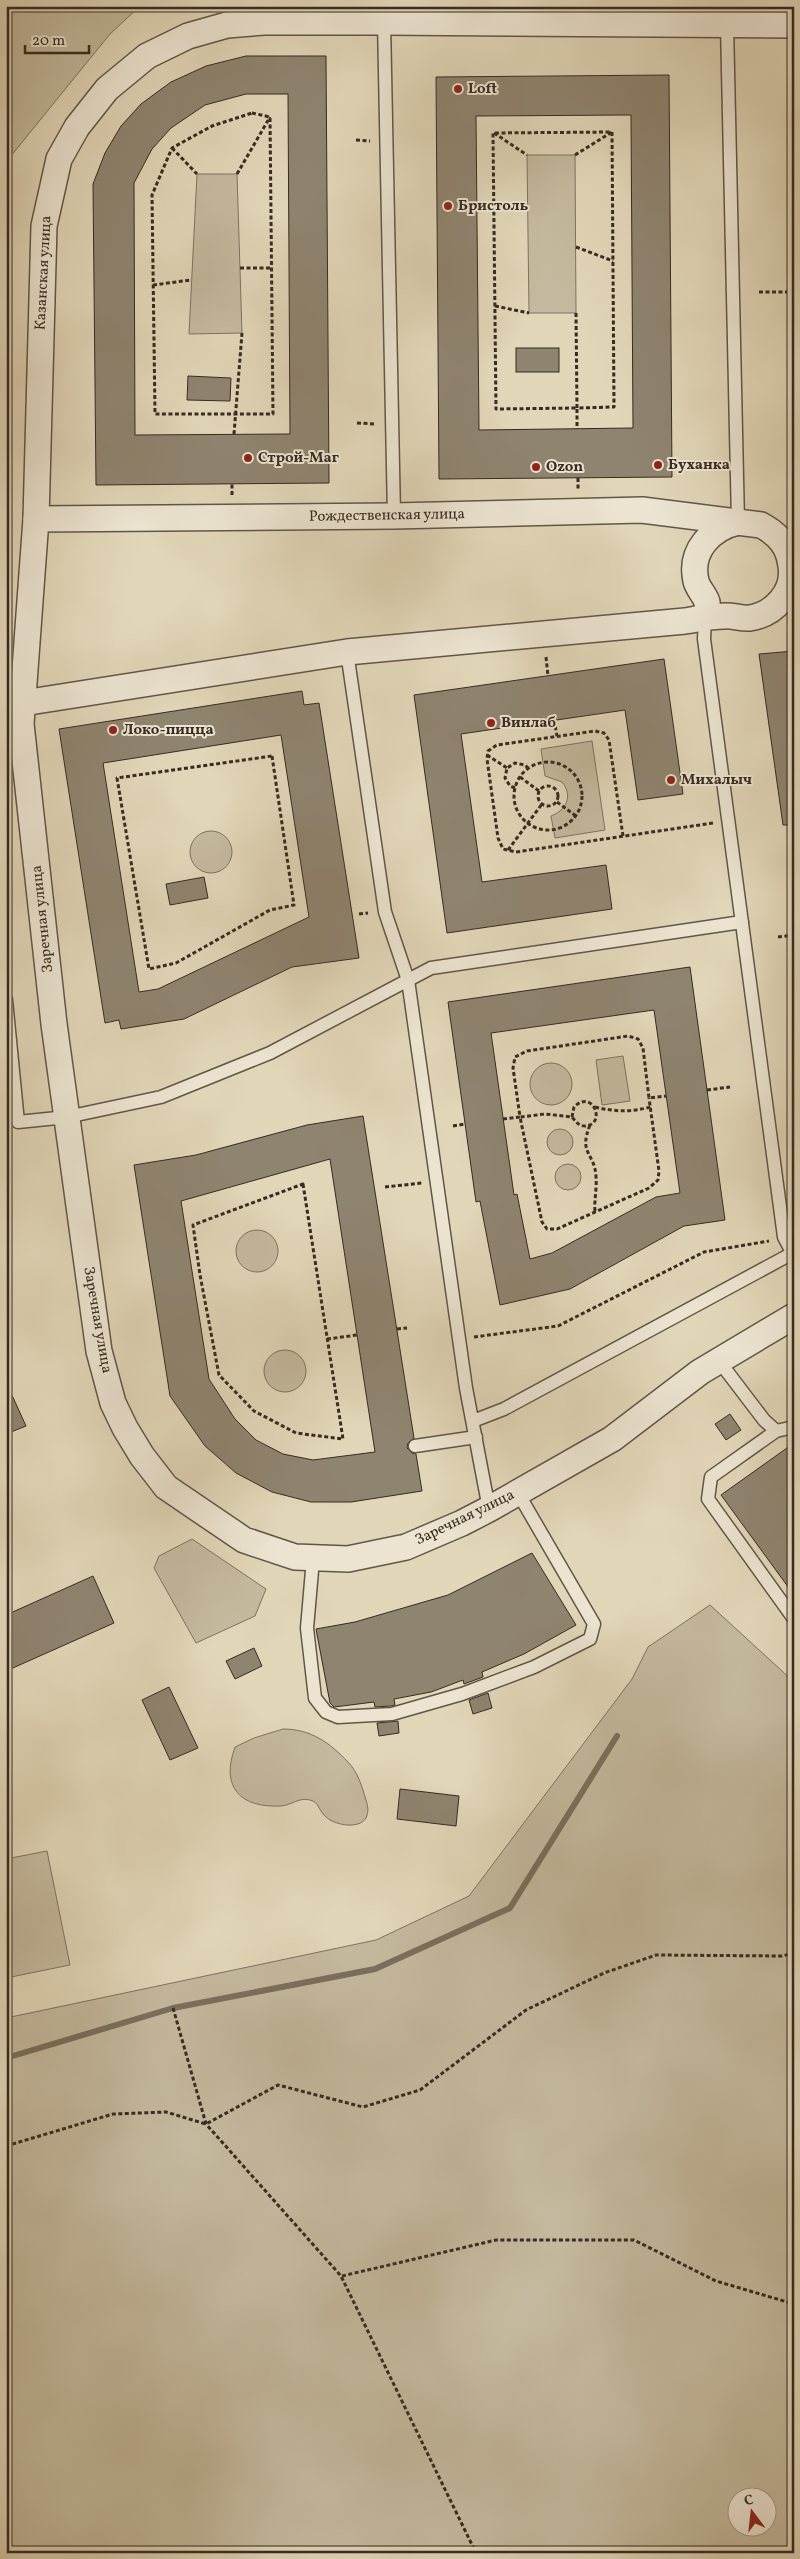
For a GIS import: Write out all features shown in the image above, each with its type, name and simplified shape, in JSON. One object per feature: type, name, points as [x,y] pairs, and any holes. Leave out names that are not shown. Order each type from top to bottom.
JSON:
[{"type":"street","name":"Казанская улица","points":[[28,608],[36,519],[44,226],[59,159],[77,127],[107,89],[147,56],[188,36],[227,25],[301,14],[385,14],[727,25],[794,25]]},
{"type":"street","name":"Рождественская улица","points":[[23,703],[347,652],[685,621],[726,615],[749,618],[760,616],[780,602],[791,590],[792,570],[787,537],[761,524],[642,510],[394,516],[36,519]]},
{"type":"street","points":[[705,617],[707,602],[696,581],[696,558],[708,537],[727,524],[738,522]]},
{"type":"street","name":"Заречная улица","points":[[28,608],[22,734],[53,1014],[99,1351],[113,1403],[125,1428],[142,1456],[166,1487],[244,1540],[295,1557],[348,1559],[406,1547],[489,1509],[612,1439],[700,1372],[794,1316]]},
{"type":"lane","points":[[385,14],[394,516]]},
{"type":"lane","points":[[727,25],[738,522]]},
{"type":"lane","points":[[473,1421],[504,1409],[793,1255],[784,1237],[704,639],[705,617]]},
{"type":"lane","points":[[347,652],[385,912],[408,980],[459,1339],[489,1509]]},
{"type":"lane","points":[[6,1000],[18,1122],[67,1117],[161,1097],[252,1060],[432,968],[742,922]]},
{"type":"lane","points":[[719,1361],[764,1420],[776,1430]]},
{"type":"lane","points":[[794,1427],[776,1430],[712,1476],[708,1499],[794,1619]]},
{"type":"lane","points":[[415,1446],[476,1437]]},
{"type":"lane","points":[[313,1559],[308,1628],[315,1698],[326,1712],[338,1717],[392,1714],[462,1694],[534,1667],[590,1639],[594,1624],[518,1493]]},
{"type":"path","points":[[252,113],[270,117],[273,414],[154,414],[152,195],[172,148],[212,126],[252,113]]},
{"type":"path","points":[[237,174],[270,117]]},
{"type":"path","points":[[494,133],[612,132]]},
{"type":"path","points":[[494,133],[496,409],[614,408],[612,132]]},
{"type":"path","points":[[575,155],[612,132]]},
{"type":"path","points":[[494,133],[527,155]]},
{"type":"path","points":[[172,148],[197,174]]},
{"type":"path","points":[[576,247],[613,260]]},
{"type":"path","points":[[240,268],[271,268]]},
{"type":"path","points":[[153,285],[191,280]]},
{"type":"path","points":[[759,292],[787,292]]},
{"type":"path","points":[[495,306],[528,313]]},
{"type":"path","points":[[576,313],[577,429]]},
{"type":"path","points":[[234,434],[242,333]]},
{"type":"path","points":[[578,478],[578,494]]},
{"type":"path","points":[[232,484],[232,496]]},
{"type":"path","points":[[546,656],[548,676]]},
{"type":"path","points":[[554,720],[556,736]]},
{"type":"path","points":[[623,836],[609,740],[604,733],[595,731],[498,744],[488,751],[498,838],[503,849],[516,852],[623,836],[728,820]]},
{"type":"path","points":[[487,755],[507,768]]},
{"type":"path","points":[[272,756],[294,904],[270,910],[176,963],[148,969],[117,778],[272,756]]},
{"type":"path","points":[[543,762],[554,762],[572,771],[582,789],[582,800],[576,816],[564,826],[553,830],[542,830],[528,823],[517,810],[515,788],[520,777],[528,768],[543,762]]},
{"type":"path","points":[[515,788],[510,786],[505,778],[507,768],[515,763],[525,765],[528,768]]},
{"type":"path","points":[[520,777],[539,791]]},
{"type":"path","points":[[547,786],[553,787],[558,794],[556,802],[550,806],[542,804],[538,796],[539,791],[547,786]]},
{"type":"path","points":[[556,802],[576,816]]},
{"type":"path","points":[[508,850],[542,804]]},
{"type":"path","points":[[778,937],[794,935]]},
{"type":"path","points":[[628,1036],[638,1039],[642,1048],[650,1108],[659,1170],[658,1180],[649,1188],[557,1229],[547,1229],[542,1222],[520,1117],[513,1068],[515,1057],[526,1051],[628,1036]]},
{"type":"path","points":[[707,1090],[730,1087]]},
{"type":"path","points":[[649,1098],[666,1096]]},
{"type":"path","points":[[590,1125],[583,1126],[576,1123],[572,1117],[574,1107],[578,1103],[589,1102],[594,1106],[614,1112],[650,1108]]},
{"type":"path","points":[[594,1106],[597,1113],[595,1120],[590,1125],[584,1139],[585,1150],[596,1176],[595,1212]]},
{"type":"path","points":[[504,1119],[545,1114],[572,1117]]},
{"type":"path","points":[[453,1126],[465,1124]]},
{"type":"path","points":[[385,1187],[437,1181]]},
{"type":"path","points":[[303,1184],[327,1339],[343,1439],[296,1434],[254,1411],[219,1375],[200,1276],[193,1225],[303,1184]]},
{"type":"path","points":[[459,1339],[558,1326],[704,1252],[784,1237]]},
{"type":"path","points":[[397,1329],[407,1328]]},
{"type":"path","points":[[327,1339],[357,1335]]},
{"type":"path","points":[[6,2146],[114,2114],[166,2112],[206,2124],[278,2085],[363,2106],[420,2090],[526,2010],[604,1973],[656,1955],[782,1956],[794,1953]]},
{"type":"path","points":[[173,2008],[206,2124],[342,2276],[476,2553]]},
{"type":"path","points":[[342,2276],[496,2240],[634,2240],[716,2281],[794,2304]]},
{"type":"shaded area","points":[[6,6],[140,6],[110,34],[6,162]]},
{"type":"shaded area","points":[[449,6],[794,6],[794,12],[709,14],[450,9]]},
{"type":"shaded area","points":[[527,155],[575,155],[576,313],[529,313]]},
{"type":"shaded area","points":[[197,174],[237,174],[242,333],[189,334]]},
{"type":"shaded area","points":[[592,741],[605,830],[555,838],[551,816],[561,810],[568,797],[562,782],[545,776],[541,749]]},
{"type":"shaded area","points":[[207,831],[215,831],[226,837],[232,852],[226,867],[215,873],[207,873],[196,867],[190,856],[190,848],[196,837]]},
{"type":"shaded area","points":[[623,1056],[630,1101],[602,1105],[596,1060]]},
{"type":"shaded area","points":[[555,1063],[563,1066],[569,1072],[572,1084],[569,1096],[563,1102],[547,1105],[539,1102],[533,1096],[530,1080],[533,1072],[539,1066]]},
{"type":"shaded area","points":[[560,1129],[569,1133],[573,1142],[569,1151],[560,1155],[551,1151],[547,1142],[551,1133]]},
{"type":"shaded area","points":[[568,1164],[577,1168],[581,1177],[577,1186],[568,1190],[559,1186],[555,1177],[559,1168]]},
{"type":"shaded area","points":[[261,1230],[269,1233],[275,1239],[278,1251],[275,1263],[269,1269],[253,1272],[245,1269],[239,1263],[236,1247],[239,1239],[245,1233]]},
{"type":"shaded area","points":[[289,1350],[297,1353],[303,1359],[306,1371],[303,1383],[297,1389],[281,1392],[273,1389],[267,1383],[264,1367],[267,1359],[273,1353]]},
{"type":"shaded area","points":[[192,1539],[266,1589],[255,1616],[196,1643],[154,1568],[159,1556]]},
{"type":"shaded area","points":[[710,1605],[794,1682],[794,2553],[6,2553],[6,2018],[376,1940],[469,1896],[632,1679],[648,1647]]},
{"type":"shaded area","points":[[283,1729],[302,1731],[319,1738],[341,1755],[351,1766],[359,1780],[367,1805],[367,1816],[363,1822],[346,1825],[334,1822],[323,1814],[313,1801],[306,1799],[281,1806],[267,1806],[245,1799],[237,1793],[232,1784],[230,1774],[235,1747],[254,1738]]},
{"type":"shaded area","points":[[47,1851],[70,1965],[6,1978],[6,1859]]},
{"type":"building","points":[[246,56],[326,56],[329,483],[96,485],[93,184],[105,153],[121,126],[141,104],[171,82],[206,66]],"holes":[[[246,94],[288,94],[290,434],[135,435],[134,183],[152,149],[171,128],[205,105]]]},
{"type":"building","points":[[669,75],[672,477],[439,479],[436,77]],"holes":[[[631,115],[633,428],[479,430],[476,116]]]},
{"type":"building","points":[[516,348],[559,348],[559,372],[516,372]]},
{"type":"building","points":[[188,376],[231,378],[230,401],[187,400]]},
{"type":"building","points":[[794,651],[794,825],[783,825],[759,654]]},
{"type":"building","points":[[664,659],[683,794],[638,800],[625,710],[461,734],[482,882],[606,865],[612,909],[447,933],[414,695]]},
{"type":"building","points":[[302,691],[304,705],[319,703],[359,958],[292,967],[184,1019],[121,1029],[119,1020],[105,1023],[59,729]],"holes":[[[281,735],[309,917],[158,989],[139,992],[103,763]]]},
{"type":"building","points":[[204,877],[208,898],[170,905],[166,884]]},
{"type":"building","points":[[690,967],[725,1220],[684,1226],[570,1289],[500,1305],[480,1201],[476,1202],[448,1002]],"holes":[[[654,1010],[680,1193],[656,1197],[552,1253],[530,1259],[517,1194],[514,1195],[491,1033]]]},
{"type":"building","points":[[363,1116],[414,1438],[408,1443],[407,1448],[416,1454],[422,1491],[351,1502],[311,1502],[272,1492],[236,1473],[205,1446],[170,1396],[134,1165],[196,1155],[307,1125]],"holes":[[[330,1159],[375,1452],[313,1460],[283,1454],[256,1440],[235,1419],[209,1379],[181,1201]]]},
{"type":"building","points":[[6,1382],[26,1426],[6,1434]]},
{"type":"building","points":[[730,1414],[741,1430],[726,1440],[715,1424]]},
{"type":"building","points":[[794,1443],[794,1595],[721,1495]]},
{"type":"building","points":[[532,1553],[576,1625],[524,1654],[482,1672],[483,1677],[464,1684],[463,1680],[431,1692],[394,1699],[395,1705],[391,1706],[375,1707],[374,1702],[334,1707],[330,1703],[316,1629],[355,1622],[448,1595]]},
{"type":"building","points":[[93,1576],[114,1623],[6,1671],[6,1615]]},
{"type":"building","points":[[254,1648],[262,1666],[235,1679],[226,1661]]},
{"type":"building","points":[[169,1687],[198,1748],[170,1760],[142,1700]]},
{"type":"building","points":[[488,1693],[492,1708],[473,1714],[469,1700]]},
{"type":"building","points":[[398,1721],[399,1733],[379,1736],[377,1723]]},
{"type":"building","points":[[400,1789],[459,1796],[456,1826],[397,1819]]},
{"type":"waterway","points":[[6,2058],[173,2008],[375,1969],[510,1908],[617,1736]]},
{"type":"place","name":"Loft","points":[[458,89]]},
{"type":"place","name":"Бристоль","points":[[448,206]]},
{"type":"place","name":"Строй-Маг","points":[[248,458]]},
{"type":"place","name":"Буханка","points":[[658,465]]},
{"type":"place","name":"Ozon","points":[[536,467]]},
{"type":"place","name":"Винлаб","points":[[491,723]]},
{"type":"place","name":"Локо-пицца","points":[[113,730]]},
{"type":"place","name":"Михалыч","points":[[671,780]]}]
